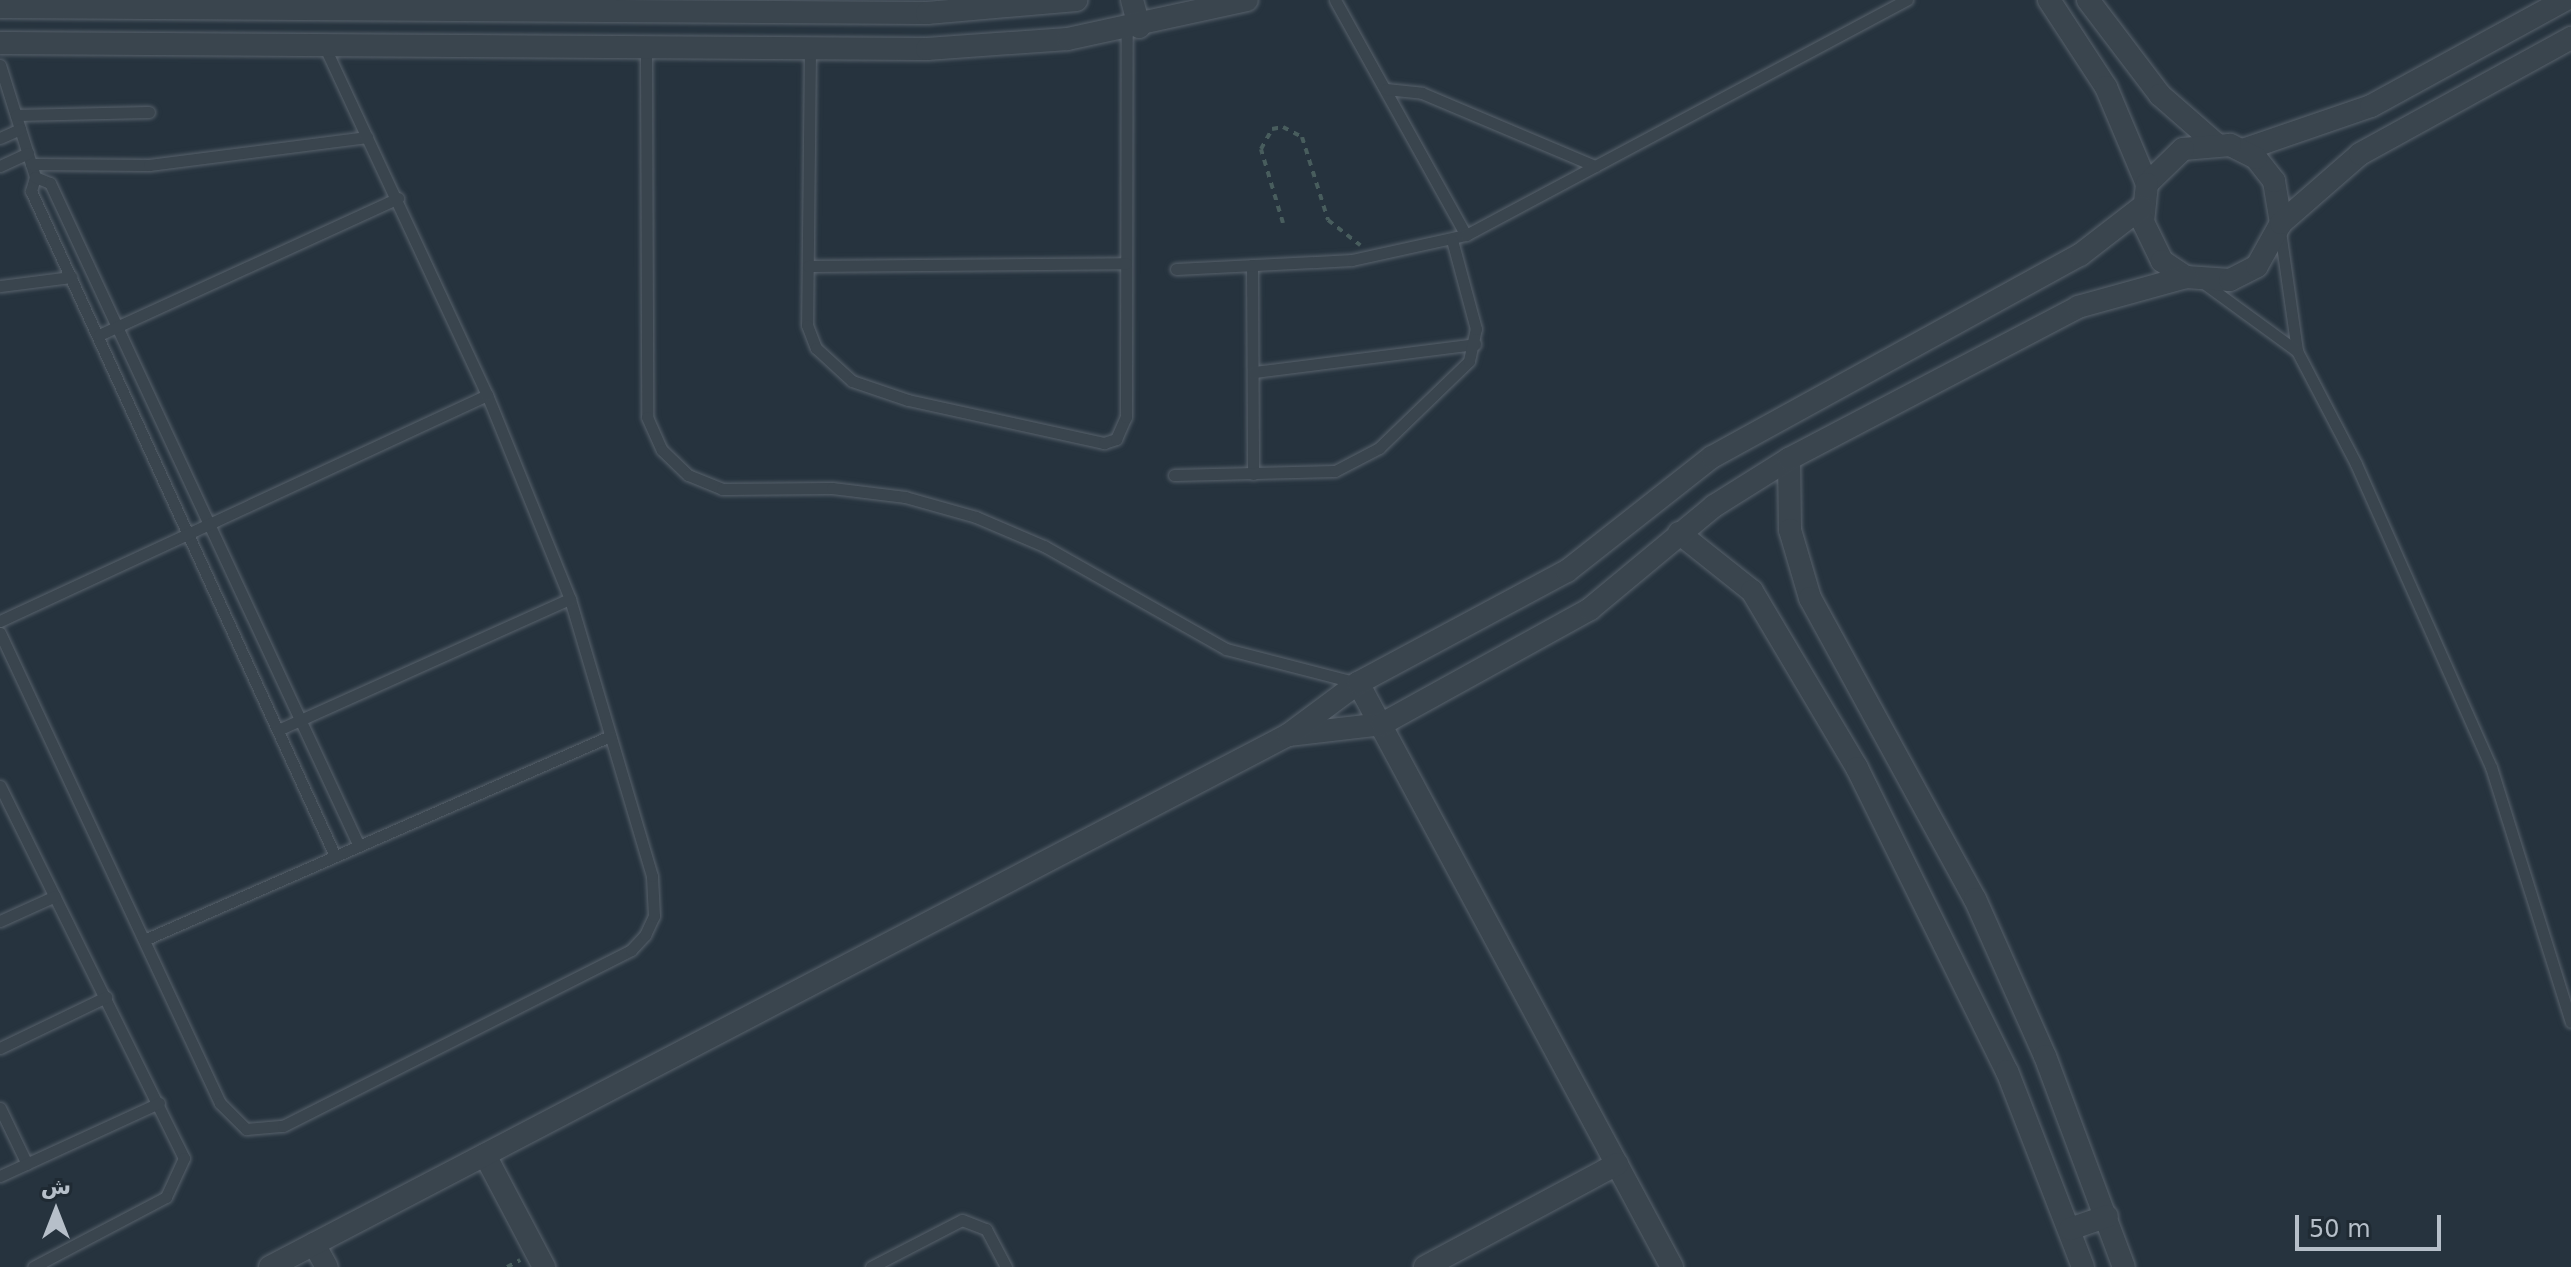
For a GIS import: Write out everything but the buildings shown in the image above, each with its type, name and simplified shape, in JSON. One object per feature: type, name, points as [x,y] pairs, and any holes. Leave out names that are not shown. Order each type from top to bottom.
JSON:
[{"type":"street","points":[[0,7],[309,12],[927,13],[1076,0]]},
{"type":"street","points":[[1132,0],[1133,28]]},
{"type":"street","points":[[0,43],[927,49],[1133,28],[1247,0]]},
{"type":"street","points":[[2049,0],[2106,87],[2147,184]]},
{"type":"street","points":[[2088,0],[2160,95],[2215,143],[2243,150],[2274,181],[2281,226]]},
{"type":"street","points":[[2243,150],[2371,106],[2565,0]]},
{"type":"street","points":[[309,12],[325,47]]},
{"type":"street","points":[[552,12],[552,47]]},
{"type":"street","points":[[927,13],[927,49]]},
{"type":"street","points":[[1288,735],[1382,724],[1590,609],[1679,533],[1789,459],[2078,307],[2194,279],[2244,274],[2267,256],[2281,226],[2389,134],[2571,38]]},
{"type":"street","points":[[2194,279],[2153,249],[2142,207],[2147,184],[2169,158],[2215,143]]},
{"type":"street","points":[[270,1267],[1288,735],[1358,683],[1567,571],[1712,457],[2080,255],[2142,207]]},
{"type":"street","points":[[1789,459],[1790,530],[1810,598],[1975,899],[2107,1216],[2124,1267]]},
{"type":"street","points":[[1679,533],[1752,591],[1857,768],[1987,1029],[2083,1267]]},
{"type":"street","points":[[1358,683],[1672,1267]]},
{"type":"street","points":[[485,1155],[544,1267]]},
{"type":"street","points":[[1425,1267],[1617,1164]]},
{"type":"street","points":[[2070,1229],[2107,1216]]},
{"type":"street","points":[[314,1244],[327,1267]]},
{"type":"lane","points":[[1335,0],[1466,235]]},
{"type":"lane","points":[[1176,269],[1375,256],[1466,235],[1907,0]]},
{"type":"lane","points":[[810,48],[807,325],[824,357],[852,381],[973,420],[1104,443],[1116,439],[1126,417],[1126,263],[1133,28]]},
{"type":"lane","points":[[0,633],[230,1119],[265,1132],[283,1126],[631,950],[645,935],[656,896],[570,599],[487,395],[398,198],[325,47]]},
{"type":"lane","points":[[646,47],[647,417],[662,450],[688,475],[722,489],[832,488],[976,517],[1044,546],[1164,621],[1226,649],[1358,683]]},
{"type":"lane","points":[[0,65],[35,177],[31,191],[190,532],[335,856]]},
{"type":"lane","points":[[1386,89],[1422,93],[1595,166]]},
{"type":"lane","points":[[16,115],[149,112]]},
{"type":"lane","points":[[0,138],[20,129]]},
{"type":"lane","points":[[0,166],[30,159],[149,165],[367,137]]},
{"type":"lane","points":[[35,177],[50,183],[359,846]]},
{"type":"lane","points":[[99,335],[398,198]]},
{"type":"lane","points":[[2281,226],[2297,351],[2363,479],[2491,767],[2571,1022]]},
{"type":"lane","points":[[1174,475],[1335,471],[1360,462],[1448,389],[1475,344],[1452,240]]},
{"type":"lane","points":[[808,266],[1126,263]]},
{"type":"lane","points":[[1252,265],[1253,474]]},
{"type":"lane","points":[[0,286],[71,277]]},
{"type":"lane","points":[[2194,279],[2297,351]]},
{"type":"lane","points":[[1254,372],[1475,344]]},
{"type":"lane","points":[[0,621],[487,395]]},
{"type":"lane","points":[[278,730],[570,599]]},
{"type":"lane","points":[[144,940],[610,736]]},
{"type":"lane","points":[[1,790],[184,1158],[177,1187],[33,1267]]},
{"type":"lane","points":[[0,921],[55,896]]},
{"type":"lane","points":[[0,1048],[106,997]]},
{"type":"lane","points":[[0,1176],[159,1103]]},
{"type":"lane","points":[[0,1108],[27,1164]]},
{"type":"lane","points":[[871,1267],[962,1220],[986,1229],[1006,1267]]},
{"type":"path","points":[[1283,223],[1261,149],[1272,129],[1283,127],[1302,137],[1328,220],[1375,256]]}]
